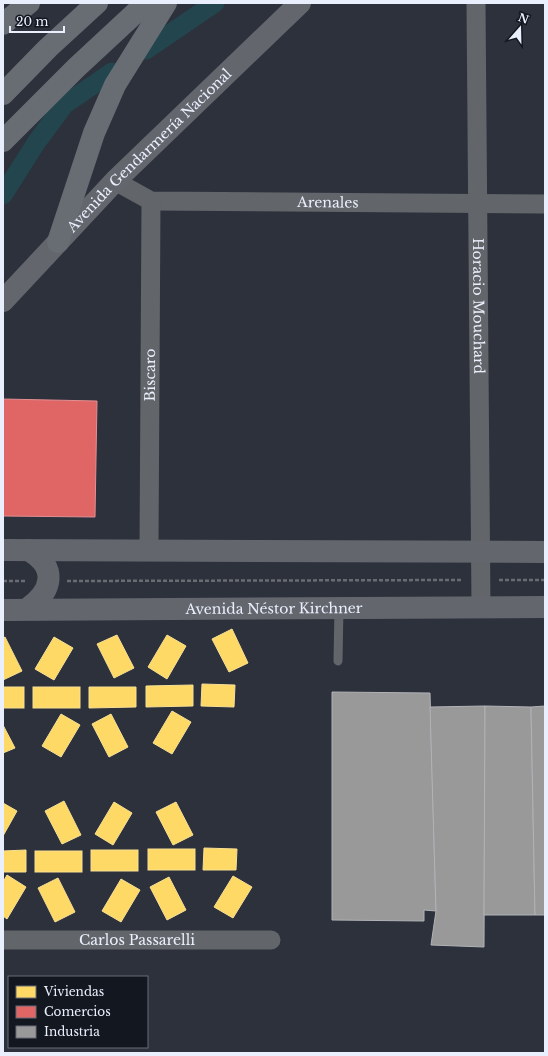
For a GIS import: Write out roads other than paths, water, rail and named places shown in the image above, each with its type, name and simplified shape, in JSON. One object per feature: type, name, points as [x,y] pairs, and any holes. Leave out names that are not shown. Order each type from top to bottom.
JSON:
[{"type":"highway","points":[[3,24],[28,3]]},
{"type":"highway","points":[[3,94],[48,48],[97,3]]},
{"type":"highway","points":[[3,141],[76,68],[146,3]]},
{"type":"highway","points":[[58,242],[94,133],[115,84],[166,3]]},
{"type":"main road","name":"Avenida Gendarmería Nacional","points":[[3,301],[116,181],[300,3]]},
{"type":"main road","points":[[3,550],[545,552]]},
{"type":"main road","points":[[27,610],[38,602],[46,591],[49,581],[45,563],[38,555],[28,550]]},
{"type":"main road","name":"Avenida Néstor Kirchner","points":[[3,610],[545,607]]},
{"type":"street","name":"Horacio Mouchard","points":[[476,3],[481,608]]},
{"type":"street","name":"Arenales","points":[[116,181],[151,200],[545,204]]},
{"type":"street","name":"Biscaro","points":[[149,550],[151,200]]},
{"type":"street","name":"Carlos Passarelli","points":[[3,940],[272,940]]},
{"type":"lane","points":[[338,661],[339,608]]},
{"type":"waterway","points":[[146,50],[215,3]]},
{"type":"waterway","points":[[3,195],[36,143],[64,105],[112,72]]}]
